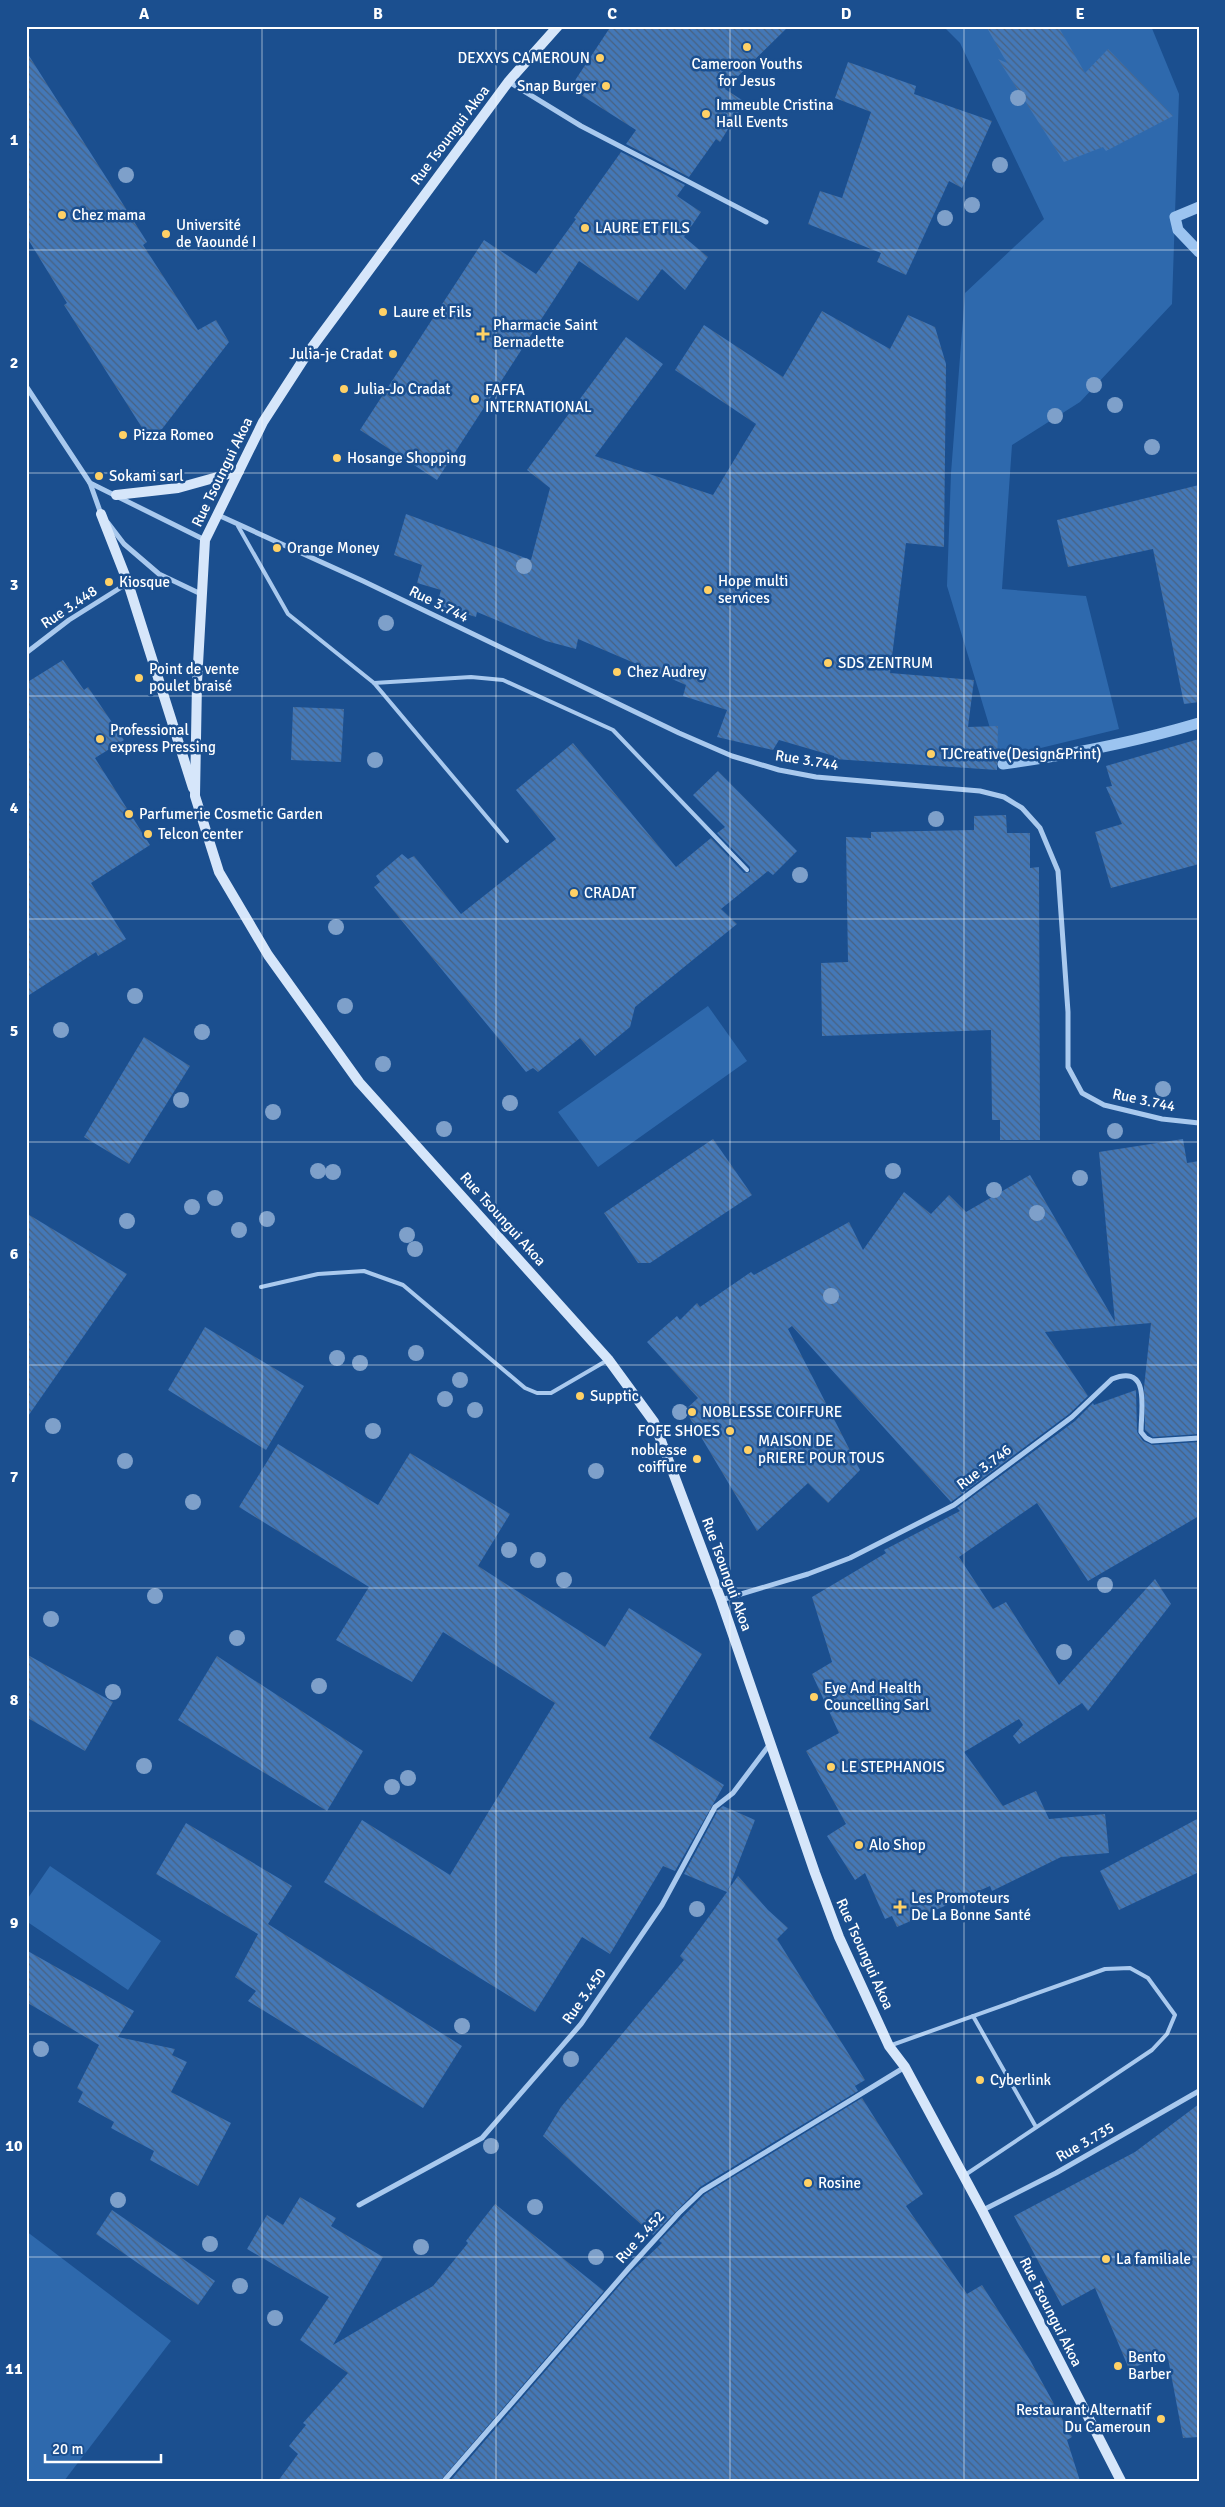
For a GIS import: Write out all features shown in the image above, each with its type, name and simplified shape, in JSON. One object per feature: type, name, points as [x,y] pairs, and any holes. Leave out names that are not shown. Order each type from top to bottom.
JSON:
[{"type":"main road","name":"Rue Tsoungui Akoa","points":[[558,26],[509,81],[306,354],[263,422],[238,471],[206,540],[202,594],[195,796],[219,872],[268,955],[359,1082],[608,1360],[654,1422],[721,1600],[839,1937],[889,2046],[904,2068],[982,2210],[1121,2481]]},
{"type":"main road","points":[[116,495],[178,488],[238,471]]},
{"type":"main road","points":[[101,514],[128,583],[195,796]]},
{"type":"street","points":[[509,81],[581,126],[766,222]]},
{"type":"street","points":[[26,386],[90,483],[101,514],[124,544],[159,574],[202,594]]},
{"type":"street","points":[[90,483],[206,540]]},
{"type":"street","name":"Rue 3.744","points":[[218,514],[238,526],[363,581],[679,733],[732,756],[779,770],[816,777],[980,791],[1004,797],[1022,808],[1040,828],[1058,871],[1068,1012],[1068,1067],[1082,1093],[1104,1105],[1162,1119],[1199,1123]]},
{"type":"street","name":"Rue 3.448","points":[[26,653],[69,620],[128,583]]},
{"type":"street","name":"Rue 3.746","points":[[721,1600],[808,1574],[850,1558],[954,1505],[1072,1417],[1112,1379],[1120,1376],[1132,1376],[1138,1379],[1141,1388],[1141,1432],[1146,1438],[1152,1441],[1199,1438]]},
{"type":"street","name":"Rue 3.450","points":[[359,2205],[482,2138],[581,2024],[662,1905],[715,1807],[732,1794],[770,1744]]},
{"type":"street","name":"Rue 3.452","points":[[444,2481],[629,2268],[679,2213],[702,2191],[904,2068]]},
{"type":"street","name":"Rue 3.735","points":[[982,2210],[1056,2173],[1199,2091]]},
{"type":"lane","points":[[238,526],[288,614],[374,683],[507,841]]},
{"type":"lane","points":[[374,683],[471,677],[503,680],[612,730],[747,870]]},
{"type":"lane","points":[[261,1287],[318,1274],[364,1271],[403,1285],[525,1388],[537,1393],[551,1393],[608,1360]]},
{"type":"lane","points":[[889,2046],[1104,1969],[1130,1968],[1148,1978],[1175,2015],[1167,2034],[1152,2050],[963,2176]]},
{"type":"lane","points":[[973,2016],[1036,2127]]},
{"type":"shaded area","points":[[943,26],[1151,26],[1179,94],[1172,304],[1080,402],[1012,445],[1002,589],[1086,596],[1119,729],[999,758],[947,586],[951,473],[965,293],[1044,219],[960,43]]},
{"type":"shaded area","points":[[708,1006],[747,1061],[598,1167],[558,1112]]},
{"type":"shaded area","points":[[50,1866],[161,1941],[128,1990],[26,1921],[26,1901]]},
{"type":"shaded area","points":[[26,2231],[171,2341],[64,2481],[26,2481]]},
{"type":"building","points":[[611,26],[789,26],[725,89],[745,102],[720,142],[716,139],[689,177],[626,144],[636,130],[570,88]]},
{"type":"building","points":[[986,26],[1058,26],[1085,73],[1108,49],[1173,116],[1106,151],[1103,147],[1064,162],[998,59],[1007,63]]},
{"type":"building","points":[[26,51],[147,242],[143,245],[198,330],[216,320],[229,342],[162,429],[146,434],[64,305],[67,303],[26,236]]},
{"type":"building","points":[[848,62],[916,86],[914,94],[992,121],[962,188],[949,181],[906,275],[877,262],[881,253],[808,224],[820,191],[842,198],[871,112],[835,98]]},
{"type":"building","points":[[621,152],[685,185],[677,196],[701,212],[684,237],[708,257],[685,290],[662,269],[638,301],[579,261],[437,480],[360,430],[484,240],[536,274]]},
{"type":"building","points":[[822,311],[890,349],[908,315],[935,327],[946,364],[944,547],[906,543],[890,673],[974,680],[968,727],[998,726],[997,770],[834,759],[834,756],[779,740],[773,750],[717,737],[727,710],[683,696],[686,685],[578,639],[576,649],[546,641],[477,612],[476,617],[437,605],[441,590],[417,583],[422,565],[394,555],[406,514],[531,560],[550,488],[527,470],[626,337],[663,364],[595,456],[713,495],[756,424],[675,370],[704,325],[783,377]]},
{"type":"building","points":[[1199,485],[1199,702],[1184,704],[1153,549],[1068,567],[1057,520]]},
{"type":"building","points":[[63,660],[84,690],[88,687],[124,740],[95,758],[150,845],[91,883],[126,939],[98,956],[96,952],[26,997],[26,683]]},
{"type":"building","points":[[293,707],[344,709],[341,762],[291,760]]},
{"type":"building","points":[[1199,739],[1199,864],[1111,888],[1095,832],[1122,824],[1106,787],[1112,786],[1106,766]]},
{"type":"building","points":[[573,743],[676,867],[711,838],[744,873],[750,872],[750,867],[717,833],[725,827],[693,795],[718,771],[797,851],[773,875],[768,871],[721,909],[737,924],[635,1007],[630,1027],[595,1056],[580,1038],[538,1072],[533,1068],[526,1072],[374,887],[380,882],[376,876],[402,854],[408,859],[414,856],[461,914],[556,839],[516,790]]},
{"type":"building","points":[[1006,815],[1007,833],[1030,833],[1030,868],[1039,867],[1040,1140],[1000,1140],[1000,1120],[992,1120],[991,1030],[822,1036],[821,963],[848,962],[846,837],[871,838],[871,832],[974,830],[974,816]]},
{"type":"building","points":[[144,1037],[190,1066],[129,1164],[84,1137]]},
{"type":"building","points":[[713,1139],[752,1195],[650,1263],[638,1263],[604,1213]]},
{"type":"building","points":[[1183,1139],[1187,1163],[1199,1161],[1199,1434],[1153,1437],[1145,1430],[1144,1387],[1151,1323],[1045,1332],[1088,1396],[1069,1414],[951,1502],[792,1326],[788,1329],[860,1470],[828,1503],[808,1483],[757,1531],[685,1410],[698,1398],[647,1342],[677,1316],[680,1320],[697,1303],[700,1307],[751,1272],[754,1275],[849,1222],[863,1250],[904,1192],[931,1214],[949,1195],[966,1212],[1030,1175],[1115,1322],[1099,1152]]},
{"type":"building","points":[[26,1213],[127,1274],[26,1419]]},
{"type":"building","points":[[205,1327],[304,1386],[266,1450],[168,1390]]},
{"type":"building","points":[[1136,1390],[1137,1432],[1143,1441],[1152,1445],[1199,1442],[1199,1516],[1088,1581],[1037,1503],[959,1557],[993,1609],[1006,1602],[1059,1685],[1155,1579],[1171,1604],[1088,1711],[1082,1703],[1019,1744],[1013,1736],[1023,1725],[1019,1719],[964,1752],[1003,1806],[1036,1791],[1049,1819],[1105,1814],[1109,1853],[1061,1857],[992,1891],[990,1886],[897,1927],[892,1916],[885,1919],[865,1873],[855,1880],[827,1836],[846,1824],[806,1751],[839,1733],[812,1674],[832,1662],[812,1597],[886,1553],[884,1550],[960,1511],[957,1508],[1075,1421],[1093,1403],[1094,1405]]},
{"type":"building","points":[[278,1444],[378,1505],[410,1453],[510,1514],[478,1566],[605,1647],[629,1608],[702,1654],[649,1738],[724,1785],[675,1871],[663,1866],[610,1954],[582,1937],[535,2012],[324,1882],[362,1820],[450,1875],[555,1703],[443,1632],[412,1682],[336,1640],[369,1587],[239,1507]]},
{"type":"building","points":[[26,1654],[113,1702],[85,1751],[26,1717]]},
{"type":"building","points":[[217,1656],[363,1751],[327,1811],[178,1720]]},
{"type":"building","points":[[723,1806],[755,1820],[728,1890],[738,1876],[768,1910],[788,1928],[777,1939],[865,2080],[855,2086],[858,2091],[700,2187],[653,2235],[543,2136],[561,2107],[684,1960],[680,1956],[727,1892],[684,1874],[718,1810]]},
{"type":"building","points":[[1199,1818],[1199,1872],[1119,1910],[1100,1871]]},
{"type":"building","points":[[186,1823],[292,1886],[268,1924],[462,2046],[423,2108],[248,2001],[256,1991],[235,1977],[258,1934],[156,1874]]},
{"type":"building","points":[[26,1950],[134,2011],[118,2037],[175,2049],[172,2055],[187,2062],[171,2092],[231,2123],[198,2186],[150,2160],[154,2151],[111,2128],[114,2122],[78,2102],[83,2092],[77,2088],[99,2045],[26,2002]]},
{"type":"building","points":[[862,2098],[923,2194],[906,2206],[967,2294],[982,2285],[1030,2360],[1072,2437],[1067,2440],[1080,2481],[450,2481],[632,2271],[662,2243],[659,2241],[705,2194]]},
{"type":"building","points":[[1199,2104],[1199,2437],[1183,2438],[1168,2358],[1155,2365],[1153,2360],[1129,2369],[1095,2288],[1062,2306],[1014,2216],[1135,2152]]},
{"type":"building","points":[[300,2197],[336,2218],[331,2226],[383,2257],[333,2345],[433,2286],[468,2243],[466,2241],[495,2204],[604,2291],[440,2481],[278,2481],[298,2454],[289,2446],[306,2425],[303,2423],[348,2373],[300,2340],[329,2297],[247,2249],[267,2215],[283,2225]]},
{"type":"building","points":[[112,2210],[215,2281],[198,2305],[96,2234]]},
{"type":"waterway","points":[[1199,207],[1175,217],[1178,230],[1199,252]]},
{"type":"waterway","points":[[1003,764],[1102,747],[1199,723]]},
{"type":"place","name":"Cameroon Youths for Jesus","points":[[747,47]]},
{"type":"place","name":"DEXXYS CAMEROUN","points":[[600,58]]},
{"type":"place","name":"Snap Burger","points":[[606,86]]},
{"type":"place","name":"Immeuble Cristina Hall Events","points":[[706,114]]},
{"type":"place","name":"Chez mama","points":[[62,215]]},
{"type":"place","name":"LAURE ET FILS","points":[[585,228]]},
{"type":"place","name":"Université de Yaoundé I","points":[[166,234]]},
{"type":"place","name":"Laure et Fils","points":[[383,312]]},
{"type":"place","name":"Pharmacie Saint Bernadette","points":[[483,334]]},
{"type":"place","name":"Julia-je Cradat","points":[[393,354]]},
{"type":"place","name":"Julia-Jo Cradat","points":[[344,389]]},
{"type":"place","name":"FAFFA INTERNATIONAL","points":[[475,399]]},
{"type":"place","name":"Pizza Romeo","points":[[123,435]]},
{"type":"place","name":"Hosange Shopping","points":[[337,458]]},
{"type":"place","name":"Sokami sarl","points":[[99,476]]},
{"type":"place","name":"Orange Money","points":[[277,548]]},
{"type":"place","name":"Kiosque","points":[[109,582]]},
{"type":"place","name":"Hope multi services","points":[[708,590]]},
{"type":"place","name":"SDS ZENTRUM","points":[[828,663]]},
{"type":"place","name":"Chez Audrey","points":[[617,672]]},
{"type":"place","name":"Point de vente poulet braisé","points":[[139,678]]},
{"type":"place","name":"Professional express Pressing","points":[[100,739]]},
{"type":"place","name":"TJCreative(Design&Print)","points":[[931,754]]},
{"type":"place","name":"Parfumerie Cosmetic Garden","points":[[129,814]]},
{"type":"place","name":"Telcon center","points":[[148,834]]},
{"type":"place","name":"CRADAT","points":[[574,893]]},
{"type":"place","name":"Supptic","points":[[580,1396]]},
{"type":"place","name":"NOBLESSE COIFFURE","points":[[692,1412]]},
{"type":"place","name":"FOFE SHOES","points":[[730,1431]]},
{"type":"place","name":"MAISON DE pRIERE POUR TOUS","points":[[748,1450]]},
{"type":"place","name":"noblesse coiffure","points":[[697,1459]]},
{"type":"place","name":"Eye And Health Councelling Sarl","points":[[814,1697]]},
{"type":"place","name":"LE STEPHANOIS","points":[[831,1767]]},
{"type":"place","name":"Alo Shop","points":[[859,1845]]},
{"type":"place","name":"Les Promoteurs De La Bonne Santé","points":[[900,1907]]},
{"type":"place","name":"Cyberlink","points":[[980,2080]]},
{"type":"place","name":"Rosine","points":[[808,2183]]},
{"type":"place","name":"La familiale","points":[[1106,2259]]},
{"type":"place","name":"Bento Barber","points":[[1118,2366]]},
{"type":"place","name":"Restaurant Alternatif Du Cameroun","points":[[1161,2419]]}]
